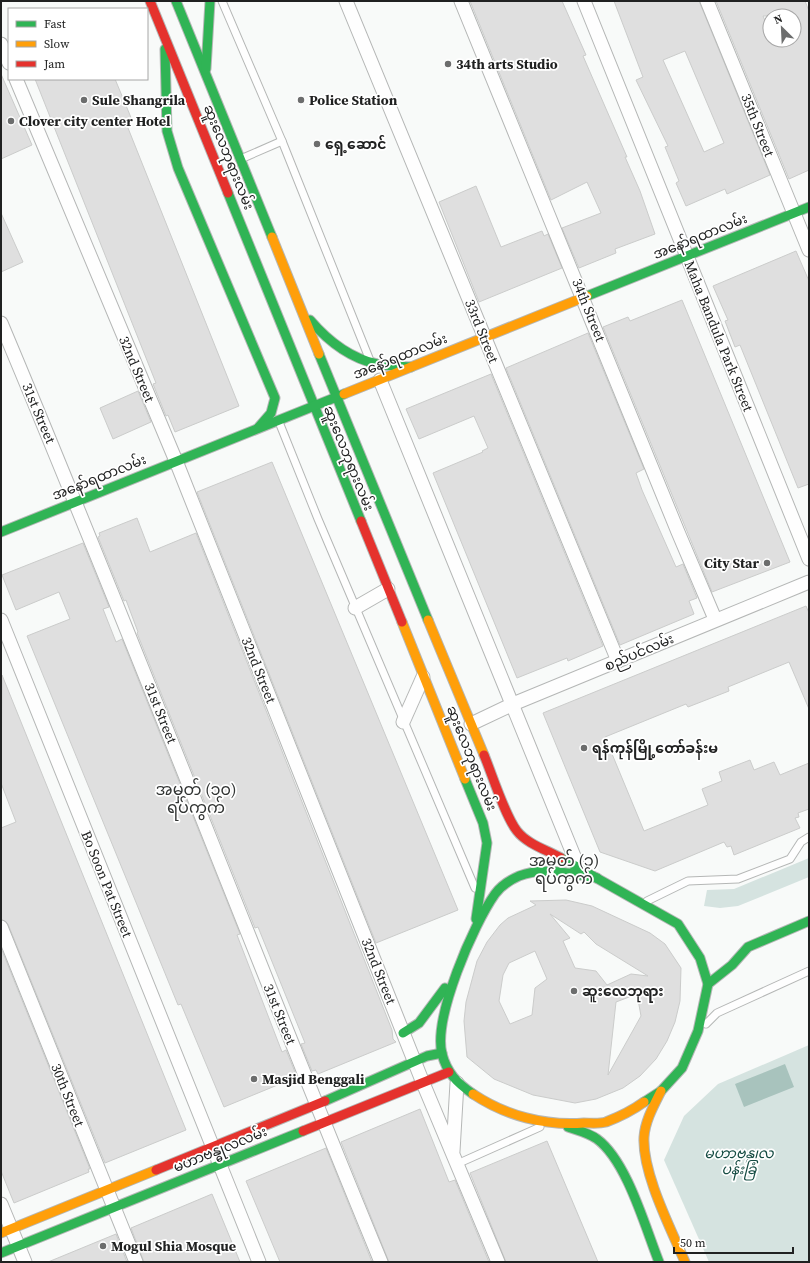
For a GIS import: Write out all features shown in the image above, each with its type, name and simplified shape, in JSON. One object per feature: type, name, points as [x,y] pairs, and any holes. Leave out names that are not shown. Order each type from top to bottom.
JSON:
[{"type":"main road","name":"ဆူးလေဘုရားလမ်း","points":[[150,1],[483,823],[488,843],[474,932]]},
{"type":"main road","name":"ဆူးလေဘုရားလမ်း","points":[[176,1],[299,306],[510,819],[517,831],[529,841],[578,866],[678,924],[700,958],[708,984]]},
{"type":"main road","points":[[206,74],[210,1]]},
{"type":"main road","points":[[165,37],[168,132],[178,168],[275,398],[271,413],[258,428]]},
{"type":"main road","name":"အနော်ရထာလမ်း","points":[[1,532],[809,207]]},
{"type":"main road","points":[[299,306],[325,337],[348,353],[370,362],[411,367]]},
{"type":"main road","points":[[403,1033],[420,1023],[445,989],[495,894],[504,885],[519,876],[542,870],[597,878]]},
{"type":"main road","points":[[459,963],[445,1005],[442,1053],[449,1072],[457,1083],[490,1105],[524,1118],[563,1125],[606,1122],[632,1110],[661,1091],[682,1068],[698,1031],[708,984],[732,965],[748,947],[809,921]]},
{"type":"main road","name":"မဟာဗန္ဓုလလမ်း","points":[[6,1231],[316,1105],[414,1061],[427,1056],[442,1053]]},
{"type":"main road","name":"မဟာဗန္ဓုလလမ်း","points":[[1,1253],[449,1072]]},
{"type":"main road","points":[[661,1091],[649,1116],[644,1138],[648,1167],[685,1262]]},
{"type":"main road","points":[[563,1125],[597,1138],[611,1151],[624,1176],[658,1262]]},
{"type":"street","name":"33rd Street","points":[[346,1],[618,661]]},
{"type":"street","name":"34th Street","points":[[461,1],[715,619]]},
{"type":"street","name":"Maha Bandula Park Street","points":[[584,1],[809,560]]},
{"type":"street","name":"35th Street","points":[[707,1],[809,250]]},
{"type":"street","points":[[1,44],[8,61]]},
{"type":"street","name":"32nd Street","points":[[16,80],[176,461],[414,1061],[498,1262]]},
{"type":"street","name":"31st Street","points":[[1,323],[76,502],[324,1123]]},
{"type":"street","points":[[380,380],[578,866]]},
{"type":"street","name":"စည်ပင်လမ်း","points":[[471,724],[513,704],[715,619],[809,582]]},
{"type":"street","points":[[355,608],[388,589]]},
{"type":"street","name":"Bo Soon Pat Street","points":[[1,620],[219,1165]]},
{"type":"street","points":[[403,722],[423,677]]},
{"type":"street","name":"30th Street","points":[[1,927],[136,1262]]},
{"type":"street","points":[[455,1159],[457,1083]]},
{"type":"street","points":[[324,1123],[381,1262]]},
{"type":"street","points":[[219,1165],[259,1262]]},
{"type":"street","points":[[1,1204],[6,1231],[18,1246],[25,1262]]},
{"type":"lane","points":[[222,1],[282,141],[370,362]]},
{"type":"lane","points":[[241,159],[282,141]]},
{"type":"lane","points":[[278,420],[355,608],[403,722],[460,850],[479,899]]},
{"type":"lane","points":[[644,903],[688,881],[738,879],[790,859],[801,842],[809,837]]},
{"type":"lane","points":[[698,1031],[717,1013],[809,971]]},
{"type":"lane","points":[[455,1159],[548,1123]]},
{"type":"green space","points":[[809,858],[809,877],[738,906],[720,908],[704,906],[707,890],[734,889]]},
{"type":"green space","name":"မဟာဗန္ဓုလ ပန်းခြံ","points":[[809,1045],[809,1262],[709,1262],[664,1160],[684,1116],[718,1084]]},
{"type":"shaded area","points":[[785,1064],[794,1087],[744,1107],[735,1084]]},
{"type":"building","points":[[470,1],[562,1],[586,55],[583,56],[627,157],[625,157],[640,191],[655,234],[615,249],[616,253],[579,268],[562,228],[601,213],[587,182],[551,200]]},
{"type":"building","points":[[614,1],[699,1],[770,175],[727,194],[725,189],[686,206],[676,183],[679,181],[665,147],[668,146],[636,80],[643,77]],"holes":[[[685,51],[724,143],[704,152],[663,60]]]},
{"type":"building","points":[[716,1],[805,1],[809,11],[809,170],[789,179]]},
{"type":"building","name":"Clover city center Hotel","points":[[1,74],[32,145],[1,159]]},
{"type":"building","points":[[35,80],[115,80],[132,120],[126,123],[239,406],[175,432],[168,415],[166,416],[153,384],[156,383]]},
{"type":"building","points":[[476,186],[501,247],[542,231],[544,236],[548,234],[562,268],[479,302],[439,202]]},
{"type":"building","points":[[1,213],[23,262],[1,272]]},
{"type":"building","points":[[796,251],[809,281],[809,484],[798,488],[740,345],[735,347],[725,321],[728,320],[713,286]]},
{"type":"building","points":[[682,300],[790,562],[712,592],[603,327],[628,317],[630,321]]},
{"type":"building","points":[[588,333],[644,469],[636,473],[642,490],[676,567],[683,564],[697,598],[689,601],[694,614],[620,645],[506,368]]},
{"type":"building","points":[[491,374],[603,646],[568,661],[567,658],[517,678],[433,473],[483,452],[482,451],[488,448],[474,416],[419,439],[406,409]]},
{"type":"building","points":[[138,391],[151,422],[113,439],[100,408]]},
{"type":"building","points":[[272,462],[458,910],[376,943],[197,492]]},
{"type":"building","points":[[137,518],[150,552],[196,533],[392,1030],[393,1039],[396,1042],[318,1074],[316,1070],[312,1071],[301,1044],[305,1043],[258,927],[255,928],[137,633],[138,632],[126,600],[124,601],[98,537],[100,536],[99,533]]},
{"type":"building","points":[[83,543],[109,607],[103,609],[116,642],[122,639],[240,934],[237,935],[282,1052],[286,1050],[297,1077],[224,1107],[181,1004],[178,1005],[27,636],[70,619],[59,592],[16,610],[2,575]]},
{"type":"building","name":"ရန်ကုန်မြို့တော်ခန်းမ","points":[[806,606],[809,613],[809,709],[789,662],[728,687],[729,691],[688,707],[686,704],[605,737],[644,831],[708,805],[702,789],[722,781],[719,772],[750,760],[754,770],[774,762],[780,775],[809,763],[809,809],[798,813],[799,817],[795,818],[800,828],[734,855],[731,846],[727,847],[724,842],[655,871],[600,852],[543,713]]},
{"type":"building","points":[[2,675],[186,1130],[105,1163],[8,924],[1,919],[1,828],[16,822],[1,783]]},
{"type":"building","name":"ဆူးလေဘုရား","points":[[566,900],[592,906],[650,933],[665,944],[681,968],[680,1001],[675,1022],[667,1041],[656,1059],[640,1076],[623,1088],[596,1099],[575,1103],[533,1095],[494,1079],[467,1057],[464,1021],[466,1002],[477,961],[487,942],[500,925],[508,918],[536,905],[530,901]],"holes":[[[550,914],[581,934],[584,932],[596,944],[648,976],[631,974],[607,985],[596,971],[575,968],[563,941],[570,938]],[[535,951],[547,979],[535,988],[532,1015],[510,1024],[499,1001],[503,975],[509,963]],[[637,994],[641,1016],[608,1075],[616,1002]]]},
{"type":"building","points":[[1,948],[90,1169],[88,1169],[89,1172],[14,1203],[1,1171]]},
{"type":"building","points":[[420,1109],[449,1182],[455,1180],[489,1262],[389,1262],[341,1142]]},
{"type":"building","points":[[547,1141],[598,1262],[506,1262],[470,1173]]},
{"type":"building","points":[[326,1148],[372,1262],[280,1262],[246,1181]]},
{"type":"building","points":[[212,1194],[240,1262],[144,1262],[131,1228]]},
{"type":"building","name":"Mogul Shia Mosque","points":[[116,1234],[127,1262],[48,1262]]},
{"type":"traffic: fast","points":[[176,1],[272,237]]},
{"type":"traffic: fast","points":[[206,69],[210,1]]},
{"type":"traffic: fast","points":[[165,49],[167,131],[178,168],[275,398],[271,413],[258,428]]},
{"type":"traffic: fast","points":[[228,193],[361,521]]},
{"type":"traffic: fast","points":[[587,296],[809,207]]},
{"type":"traffic: fast","points":[[310,320],[332,342],[357,358],[377,364],[411,367]]},
{"type":"traffic: fast","points":[[319,354],[428,620]]},
{"type":"traffic: fast","points":[[1,532],[344,394]]},
{"type":"traffic: fast","points":[[465,779],[483,823],[487,843],[476,919]]},
{"type":"traffic: fast","points":[[561,858],[678,924],[700,958],[708,984],[698,1031],[682,1068],[661,1091],[644,1102]]},
{"type":"traffic: fast","points":[[473,1094],[457,1082],[447,1067],[442,1054],[441,1038],[443,1018],[457,972],[466,949],[486,908],[502,886],[519,876],[529,873],[548,871],[597,878]]},
{"type":"traffic: fast","points":[[708,984],[732,965],[748,947],[809,921]]},
{"type":"traffic: fast","points":[[403,1033],[419,1023],[445,988]]},
{"type":"traffic: fast","points":[[325,1101],[427,1056],[442,1053]]},
{"type":"traffic: fast","points":[[568,1127],[587,1133],[597,1139],[608,1149],[626,1178],[659,1262]]},
{"type":"traffic: fast","points":[[1,1253],[303,1131]]},
{"type":"traffic: slow","points":[[272,237],[319,354]]},
{"type":"traffic: slow","points":[[344,394],[587,296]]},
{"type":"traffic: slow","points":[[428,620],[484,755]]},
{"type":"traffic: slow","points":[[402,622],[465,779]]},
{"type":"traffic: slow","points":[[661,1091],[646,1125],[644,1137],[645,1151],[652,1184],[658,1201],[685,1262]]},
{"type":"traffic: slow","points":[[473,1094],[512,1114],[540,1121],[569,1124],[606,1122],[626,1113],[644,1102]]},
{"type":"traffic: slow","points":[[1,1233],[156,1170]]},
{"type":"traffic: jam","points":[[150,1],[228,193]]},
{"type":"traffic: jam","points":[[361,521],[402,622]]},
{"type":"traffic: jam","points":[[484,755],[503,805],[517,831],[526,840],[561,858]]},
{"type":"traffic: jam","points":[[303,1131],[449,1072]]},
{"type":"traffic: jam","points":[[156,1170],[325,1101]]},
{"type":"place","name":"34th arts Studio","points":[[448,64]]},
{"type":"place","name":"Sule Shangrila","points":[[84,100]]},
{"type":"place","name":"Police Station","points":[[301,100]]},
{"type":"place","name":"Clover city center Hotel","points":[[11,121]]},
{"type":"place","name":"ရှေ့ဆောင်","points":[[317,144]]},
{"type":"place","name":"City Star","points":[[767,563]]},
{"type":"place","name":"ရန်ကုန်မြို့တော်ခန်းမ","points":[[584,748]]},
{"type":"place","name":"ဆူးလေဘုရား","points":[[574,991]]},
{"type":"place","name":"Masjid Benggali","points":[[254,1079]]},
{"type":"place","name":"Mogul Shia Mosque","points":[[103,1246]]},
{"type":"district","name":"အမှတ် (၁၀) ရပ်ကွက်","points":[[196,798]]},
{"type":"district","name":"အမှတ် (၁) ရပ်ကွက်","points":[[564,869]]}]
